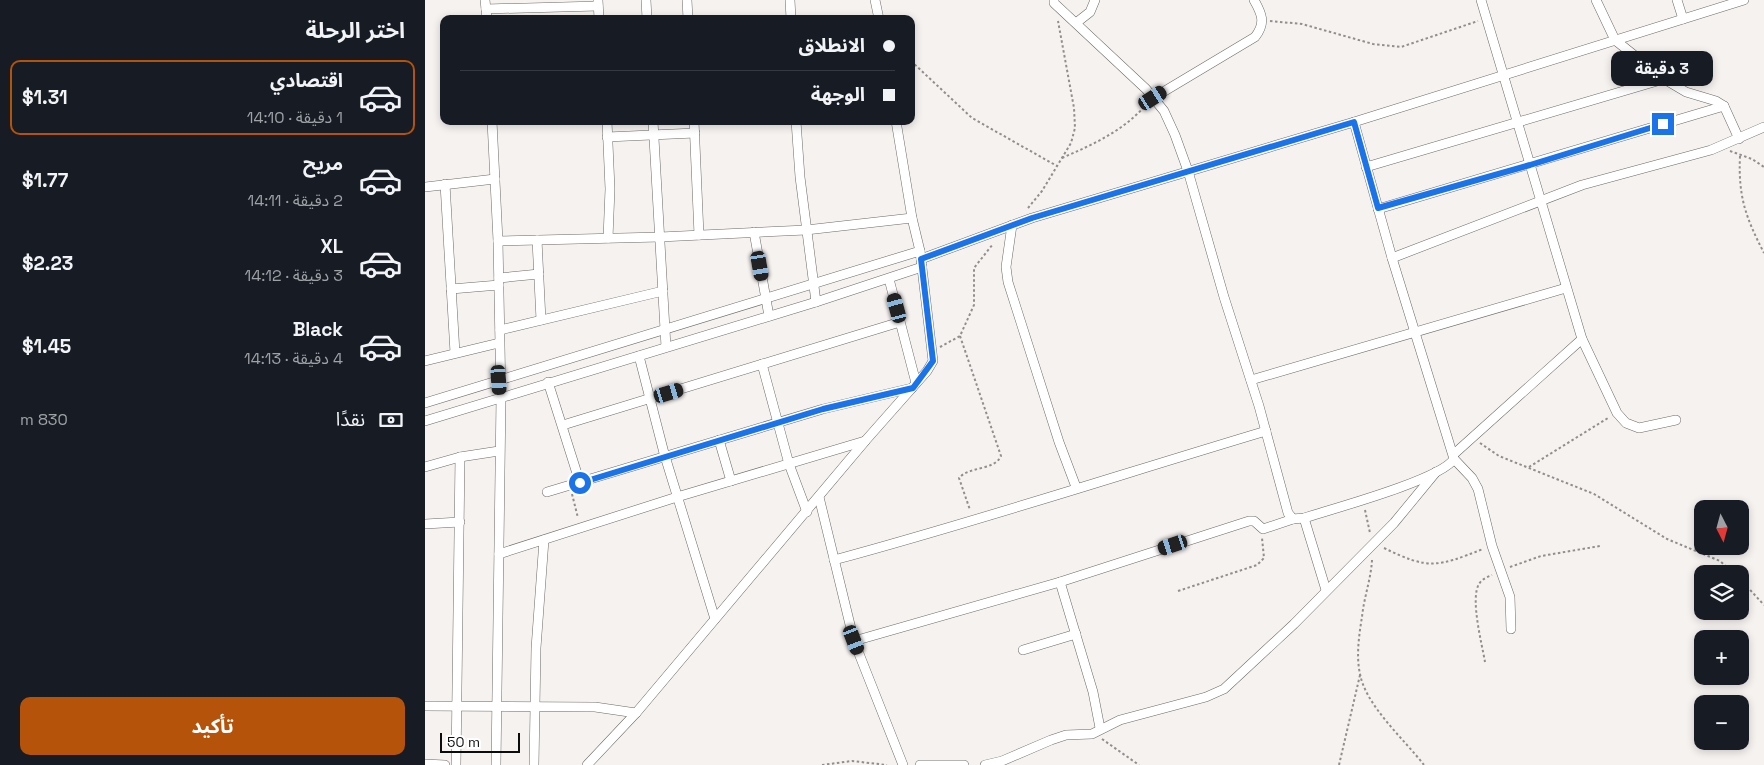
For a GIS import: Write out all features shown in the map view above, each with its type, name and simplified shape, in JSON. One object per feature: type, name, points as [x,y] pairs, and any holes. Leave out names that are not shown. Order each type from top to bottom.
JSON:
[{"type":"street","points":[[646,0],[647,15]]},
{"type":"street","points":[[687,0],[688,15]]},
{"type":"street","points":[[790,0],[791,15]]},
{"type":"street","points":[[875,0],[878,15]]},
{"type":"street","points":[[1076,23],[1090,12],[1095,0]]},
{"type":"street","points":[[1153,98],[1190,74],[1247,43],[1261,30],[1263,22],[1254,0]]},
{"type":"street","points":[[1481,0],[1485,20],[1489,26],[1582,339],[1617,414],[1632,427],[1651,426],[1675,420]]},
{"type":"street","points":[[1596,0],[1615,40],[1664,79],[1686,92],[1716,100],[1725,106],[1739,139]]},
{"type":"street","points":[[1677,0],[1683,19]]},
{"type":"street","points":[[425,403],[813,285],[921,259],[1012,225],[1188,170],[1354,122],[1743,0]]},
{"type":"street","points":[[1054,2],[1153,98],[1164,111],[1175,134],[1188,170],[1224,297],[1251,380],[1288,513],[1293,519]]},
{"type":"street","points":[[485,4],[598,3]]},
{"type":"street","points":[[1366,167],[1664,79]]},
{"type":"street","points":[[1378,208],[1530,165],[1725,106]]},
{"type":"street","points":[[1354,122],[1392,258],[1454,456],[1472,478],[1478,489],[1491,546],[1510,597],[1511,629]]},
{"type":"street","points":[[493,125],[498,241],[499,380],[501,398],[496,765]]},
{"type":"street","points":[[607,125],[610,189],[608,238]]},
{"type":"street","points":[[653,125],[666,348]]},
{"type":"street","points":[[694,125],[699,235]]},
{"type":"street","points":[[796,125],[806,230],[816,302]]},
{"type":"street","points":[[587,765],[636,713],[933,361],[921,259],[912,218],[897,125]]},
{"type":"street","points":[[1392,258],[1582,185],[1723,146],[1764,127]]},
{"type":"street","points":[[607,137],[695,133]]},
{"type":"street","points":[[425,187],[495,179]]},
{"type":"street","points":[[445,184],[455,353]]},
{"type":"street","points":[[498,241],[660,237],[806,230],[912,218]]},
{"type":"street","points":[[1012,225],[1006,259],[1008,282],[1059,442],[1076,487]]},
{"type":"street","points":[[754,232],[769,316]]},
{"type":"street","points":[[537,240],[541,320]]},
{"type":"street","points":[[425,421],[889,279],[921,259]]},
{"type":"street","points":[[451,289],[539,274]]},
{"type":"street","points":[[889,279],[901,322],[914,385]]},
{"type":"street","points":[[1251,380],[1566,288]]},
{"type":"street","points":[[499,330],[663,291]]},
{"type":"street","points":[[563,425],[901,322]]},
{"type":"street","points":[[854,640],[1060,582],[1249,521],[1254,521],[1261,528],[1293,519],[1304,518],[1436,472],[1447,466],[1454,456],[1582,339]]},
{"type":"street","points":[[425,361],[499,344]]},
{"type":"street","points":[[639,356],[665,457],[715,619]]},
{"type":"street","points":[[762,364],[789,464],[807,512]]},
{"type":"street","points":[[548,382],[580,483]]},
{"type":"street","points":[[547,492],[777,422],[914,385]]},
{"type":"street","points":[[834,560],[975,521],[1076,487],[1266,431]]},
{"type":"street","points":[[719,440],[731,481]]},
{"type":"street","points":[[499,554],[677,497],[866,440]]},
{"type":"street","points":[[425,467],[460,457],[499,451]]},
{"type":"street","points":[[456,765],[460,457]]},
{"type":"street","points":[[985,765],[1002,761],[1051,740],[1073,734],[1092,734],[1100,728],[1140,714],[1205,697],[1224,689],[1294,624],[1394,523],[1436,472]]},
{"type":"street","points":[[819,497],[854,640],[903,765]]},
{"type":"street","points":[[1304,518],[1326,590]]},
{"type":"street","points":[[425,524],[460,522]]},
{"type":"street","points":[[534,765],[537,706],[537,630],[543,540]]},
{"type":"street","points":[[1060,582],[1093,692],[1100,728]]},
{"type":"street","points":[[1023,650],[1076,634]]},
{"type":"street","points":[[425,706],[497,708],[537,706],[595,707],[636,713]]},
{"type":"street","points":[[425,764],[445,765]]},
{"type":"street","points":[[920,765],[965,765]]},
{"type":"path","points":[[1027,209],[1034,203],[1071,143],[1075,128],[1074,108],[1054,2]]},
{"type":"path","points":[[1263,22],[1302,24],[1373,44],[1401,47],[1485,20]]},
{"type":"path","points":[[915,66],[972,118],[1057,166]]},
{"type":"path","points":[[1062,158],[1117,131],[1137,116],[1153,98]]},
{"type":"path","points":[[1723,146],[1740,156],[1752,159],[1764,167]]},
{"type":"path","points":[[1740,156],[1744,210],[1764,253]]},
{"type":"path","points":[[933,350],[961,336],[974,305],[975,268],[994,243]]},
{"type":"path","points":[[961,336],[1001,456],[996,463],[963,474],[959,478],[975,521]]},
{"type":"path","points":[[1528,467],[1617,414]]},
{"type":"path","points":[[1474,438],[1499,456],[1594,494],[1667,539],[1720,561],[1725,565]]},
{"type":"path","points":[[569,486],[581,528]]},
{"type":"path","points":[[1339,765],[1360,675],[1359,640],[1372,562],[1372,544],[1363,499]]},
{"type":"path","points":[[1179,591],[1261,562],[1265,554],[1261,528]]},
{"type":"path","points":[[1372,544],[1413,561],[1431,565],[1440,565],[1491,546]]},
{"type":"path","points":[[1485,662],[1479,625],[1477,590],[1481,581],[1501,571],[1541,556],[1600,546]]},
{"type":"path","points":[[1749,589],[1764,605]]},
{"type":"path","points":[[1360,675],[1367,693],[1383,716],[1424,765]]},
{"type":"path","points":[[1092,734],[1139,765]]},
{"type":"path","points":[[822,765],[859,761],[887,765]]},
{"type":"route","points":[[580,483],[777,422],[913,388],[927,372],[933,361],[921,259],[1032,218],[1110,193],[1354,122],[1378,208],[1530,165],[1663,124]]}]
